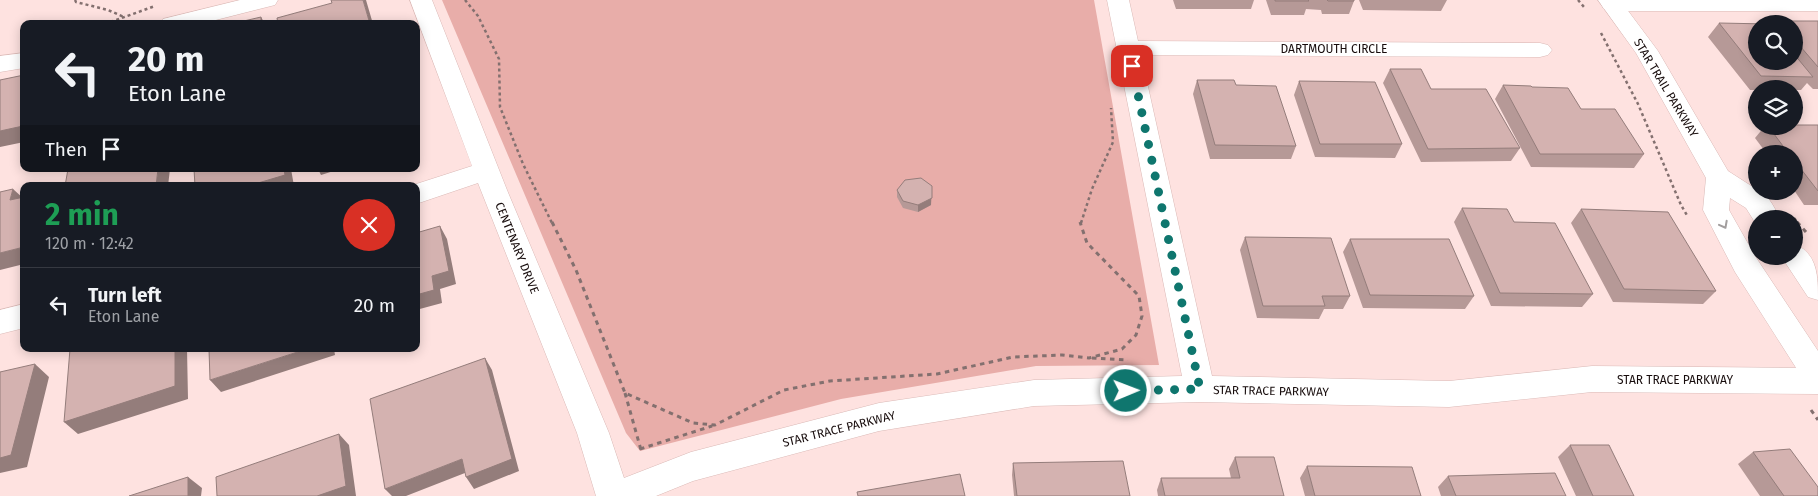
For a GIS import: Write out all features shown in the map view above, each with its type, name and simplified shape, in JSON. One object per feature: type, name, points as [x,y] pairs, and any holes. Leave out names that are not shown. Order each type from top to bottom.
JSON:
[{"type":"street","points":[[187,20],[268,0]]},
{"type":"street","name":"CENTENARY DRIVE","points":[[421,0],[487,171],[593,433],[613,496]]},
{"type":"street","points":[[1118,0],[1200,389]]},
{"type":"street","points":[[1611,2],[1818,4]]},
{"type":"street","name":"STAR TRAIL PARKWAY","points":[[1611,2],[1646,51],[1719,178],[1755,201],[1761,210]]},
{"type":"street","name":"DARTMOUTH CIRCLE","points":[[1128,48],[1540,50]]},
{"type":"street","points":[[0,64],[20,61]]},
{"type":"street","points":[[420,193],[487,171]]},
{"type":"street","points":[[1719,178],[1716,210],[1745,264],[1818,376]]},
{"type":"street","points":[[1801,265],[1818,289]]},
{"type":"street","points":[[0,322],[20,317]]},
{"type":"street","name":"STAR TRACE PARKWAY","points":[[617,496],[691,467],[879,417],[1034,393],[1200,389],[1449,394],[1592,379],[1818,381]]},
{"type":"path","points":[[75,0],[76,2],[108,10],[124,17]]},
{"type":"path","points":[[466,0],[478,16],[500,59],[500,107],[523,164],[576,270],[625,393],[642,455]]},
{"type":"path","points":[[116,20],[158,5]]},
{"type":"path","points":[[640,449],[715,425],[784,390],[830,381],[937,374],[1014,357],[1062,355],[1089,358],[1122,349],[1136,335],[1142,316],[1139,296],[1087,244],[1080,220],[1113,142],[1110,103]]},
{"type":"path","points":[[625,393],[693,423],[715,425]]},
{"type":"shaded area","points":[[442,0],[1094,0],[1159,365],[1036,366],[841,399],[640,451],[626,433]]},
{"type":"building","points":[[331,0],[363,0],[369,20],[277,20],[277,18],[332,3]]},
{"type":"building","points":[[1308,0],[1309,1],[1275,1]]},
{"type":"building","points":[[1354,0],[1354,1],[1328,1]]},
{"type":"building","points":[[261,17],[261,20],[248,20]]},
{"type":"building","points":[[1803,21],[1818,21],[1818,67],[1803,50]]},
{"type":"building","points":[[1719,23],[1748,24],[1748,60]]},
{"type":"building","points":[[1803,65],[1813,77],[1761,76],[1756,70],[1803,70]]},
{"type":"building","points":[[1390,69],[1421,69],[1431,89],[1486,89],[1520,148],[1428,149]]},
{"type":"building","points":[[20,76],[20,127],[0,131],[0,80]]},
{"type":"building","points":[[1197,80],[1234,80],[1236,85],[1276,86],[1296,146],[1215,145]]},
{"type":"building","points":[[1299,81],[1375,82],[1402,144],[1320,144]]},
{"type":"building","points":[[1503,85],[1568,88],[1581,109],[1615,109],[1644,154],[1540,154]]},
{"type":"building","points":[[1803,125],[1818,125],[1818,191],[1803,172],[1803,145],[1782,145],[1775,135],[1803,135]]},
{"type":"building","points":[[67,172],[158,172],[156,182],[66,182]]},
{"type":"building","points":[[194,172],[284,172],[285,175],[261,182],[195,182]]},
{"type":"building","points":[[921,178],[932,186],[932,198],[918,205],[903,201],[897,190],[905,180]]},
{"type":"building","points":[[13,189],[10,200],[20,198],[20,248],[0,253],[0,192]]},
{"type":"building","points":[[1462,208],[1507,209],[1514,222],[1555,223],[1593,294],[1500,293]]},
{"type":"building","points":[[1581,209],[1668,212],[1716,291],[1624,289]]},
{"type":"building","points":[[440,226],[449,271],[432,276],[434,290],[420,294],[420,232]]},
{"type":"building","points":[[1245,237],[1331,238],[1350,296],[1322,296],[1325,306],[1263,306]]},
{"type":"building","points":[[1350,239],[1449,239],[1474,296],[1370,295]]},
{"type":"building","points":[[70,352],[175,352],[175,386],[64,422]]},
{"type":"building","points":[[209,352],[298,352],[210,380]]},
{"type":"building","points":[[485,358],[512,459],[466,477],[462,459],[385,489],[370,399]]},
{"type":"building","points":[[35,364],[11,455],[0,458],[0,372]]},
{"type":"building","points":[[339,434],[346,486],[317,496],[217,496],[216,477]]},
{"type":"building","points":[[1570,445],[1609,445],[1634,496],[1593,496]]},
{"type":"building","points":[[1790,449],[1818,487],[1818,496],[1784,496],[1753,452]]},
{"type":"building","points":[[1235,457],[1274,457],[1284,496],[1165,496],[1161,478],[1240,478]]},
{"type":"building","points":[[1123,461],[1130,496],[1017,496],[1013,463]]},
{"type":"building","points":[[1307,466],[1412,467],[1421,496],[1315,496]]},
{"type":"building","points":[[1555,473],[1566,496],[1456,496],[1448,476]]},
{"type":"building","points":[[960,474],[965,496],[858,496],[857,492]]},
{"type":"building","points":[[188,477],[188,496],[129,496]]},
{"type":"route","points":[[1126,391],[1200,389],[1132,66]]}]
